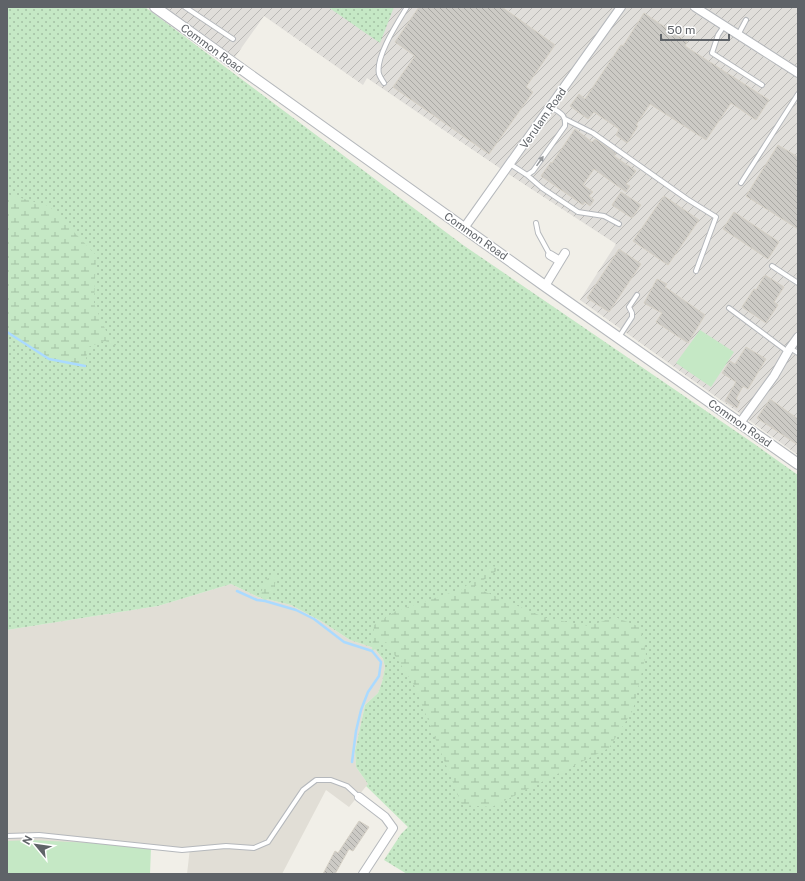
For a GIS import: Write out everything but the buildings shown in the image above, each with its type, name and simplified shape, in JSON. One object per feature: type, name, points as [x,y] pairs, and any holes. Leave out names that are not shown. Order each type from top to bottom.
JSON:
[{"type":"street","name":"Common Road","points":[[155,7],[618,338],[798,464]]},
{"type":"street","name":"Verulam Road","points":[[464,228],[621,7]]},
{"type":"street","points":[[700,8],[724,26],[798,73]]},
{"type":"street","points":[[545,286],[565,253]]},
{"type":"street","points":[[550,255],[560,262]]},
{"type":"street","points":[[740,423],[777,378],[789,350],[798,337]]},
{"type":"street","points":[[359,797],[385,816],[393,828],[363,874]]},
{"type":"lane","points":[[185,7],[233,39]]},
{"type":"lane","points":[[384,83],[379,74],[379,67],[385,47],[407,7]]},
{"type":"lane","points":[[738,35],[746,20]]},
{"type":"lane","points":[[724,26],[718,35],[712,53],[762,85]]},
{"type":"lane","points":[[741,183],[798,94]]},
{"type":"lane","points":[[527,175],[533,171],[565,126],[565,119],[562,114],[551,107]]},
{"type":"lane","points":[[565,119],[593,133],[681,195],[716,217],[696,271]]},
{"type":"lane","points":[[510,164],[578,212],[604,216],[619,224]]},
{"type":"lane","points":[[536,223],[538,233],[550,255]]},
{"type":"lane","points":[[772,266],[798,283]]},
{"type":"lane","points":[[618,338],[632,317],[629,307],[637,295]]},
{"type":"lane","points":[[729,308],[789,350],[798,354]]},
{"type":"lane","points":[[7,836],[39,835],[182,850],[226,846],[254,848],[268,842],[303,790],[316,780],[331,780],[342,784],[347,786],[359,797]]},
{"type":"shaded area","points":[[165,7],[798,7],[798,455],[580,300],[616,244],[510,175],[367,78],[363,85],[264,16],[235,57]]},
{"type":"shaded area","points":[[231,584],[258,597],[291,605],[321,621],[350,640],[374,648],[383,659],[385,667],[382,682],[378,693],[365,705],[355,751],[356,767],[368,784],[349,807],[326,790],[282,874],[187,874],[190,848],[151,848],[7,841],[7,630],[158,606]]},
{"type":"green space","points":[[7,7],[145,7],[463,245],[798,475],[798,874],[407,874],[384,860],[401,834],[408,827],[366,786],[368,784],[356,767],[355,751],[365,705],[378,693],[385,667],[383,659],[374,648],[350,640],[321,621],[291,605],[258,597],[231,584],[158,606],[7,630]]},
{"type":"green space","points":[[328,7],[394,7],[380,43]]},
{"type":"green space","points":[[7,194],[49,206],[96,255],[94,304],[107,333],[124,349],[105,341],[88,347],[85,366],[49,359],[7,332]]},
{"type":"green space","points":[[700,330],[734,352],[711,387],[676,363]]},
{"type":"green space","points":[[491,566],[497,567],[496,571],[474,587],[546,618],[589,626],[615,617],[640,627],[646,654],[633,710],[609,748],[492,807],[462,805],[414,685],[386,642],[372,651],[374,625],[396,611],[462,589]]},
{"type":"green space","points":[[272,573],[276,579],[273,593],[265,601],[261,597],[263,584]]},
{"type":"green space","points":[[31,840],[111,844],[151,848],[150,874],[7,874],[7,841]]},
{"type":"waterway","points":[[7,332],[49,359],[85,366]]},
{"type":"waterway","points":[[237,591],[257,600],[296,610],[314,619],[344,642],[372,651],[381,662],[379,676],[368,692],[361,710],[356,731],[352,762]]}]
